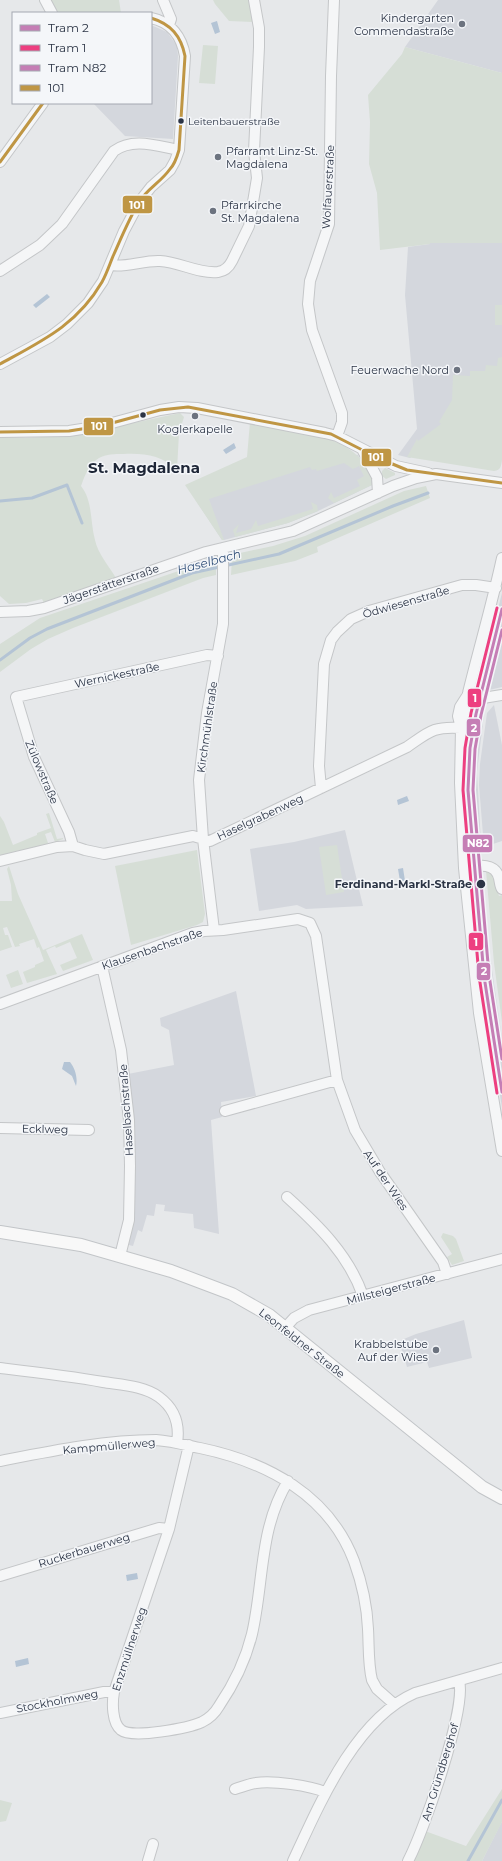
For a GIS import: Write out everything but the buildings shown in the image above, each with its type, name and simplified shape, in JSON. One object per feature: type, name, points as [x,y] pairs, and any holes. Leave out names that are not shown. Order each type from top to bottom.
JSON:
[{"type":"main road","name":"Leonfeldner Straße","points":[[0,1232],[64,1242],[120,1256],[194,1279],[232,1294],[269,1316],[285,1328],[482,1487],[502,1508]]},
{"type":"main road","name":"Leonfeldner Straße","points":[[482,1487],[502,1498]]},
{"type":"street","points":[[45,0],[51,12]]},
{"type":"street","points":[[162,0],[172,19],[169,25]]},
{"type":"street","points":[[111,265],[119,267],[151,260],[218,272],[229,266],[246,236],[252,215],[257,178],[255,143],[260,73],[259,28],[254,0]]},
{"type":"street","name":"Wolfauerstraße","points":[[334,0],[331,76],[330,198],[328,224],[310,281],[308,304],[312,330],[342,413],[342,422],[337,436]]},
{"type":"street","points":[[0,364],[50,337],[68,324],[93,297],[111,265],[132,215],[151,187],[170,170],[176,161],[179,150],[185,56],[180,39],[169,25],[152,18]]},
{"type":"street","points":[[0,162],[42,104]]},
{"type":"street","points":[[0,271],[40,245],[62,224],[107,159],[122,145],[140,143],[179,150]]},
{"type":"street","points":[[0,432],[69,431],[101,426],[160,410],[188,407],[311,429],[337,436],[363,451],[396,466],[436,474]]},
{"type":"street","points":[[363,451],[377,477],[378,492]]},
{"type":"street","name":"Jägerstätterstraße","points":[[0,612],[28,611],[44,608],[186,558],[293,531],[378,492],[416,478],[436,474],[502,483]]},
{"type":"street","name":"Kirchmühlstraße","points":[[214,930],[203,839],[199,780],[207,713],[223,624],[223,548]]},
{"type":"street","points":[[502,558],[496,588],[467,696],[459,711],[458,719],[461,728],[460,783],[464,868],[478,1007],[502,1151]]},
{"type":"street","name":"Ödwiesenstraße","points":[[322,788],[319,766],[324,664],[331,640],[343,625],[351,619],[369,611],[462,586],[476,585],[496,588]]},
{"type":"street","name":"Wernickestraße","points":[[16,697],[207,655],[218,656]]},
{"type":"street","points":[[467,696],[483,698],[502,695]]},
{"type":"street","name":"Zülowstraße","points":[[16,697],[34,757],[69,832],[73,846]]},
{"type":"street","name":"Haselgrabenweg","points":[[0,861],[57,847],[73,846],[104,854],[193,836],[210,841],[407,747],[434,729],[443,727],[461,728]]},
{"type":"street","points":[[464,868],[483,866],[492,868],[499,878],[502,889]]},
{"type":"street","name":"Klausenbachstraße","points":[[0,1004],[187,935],[204,931],[298,919],[310,923]]},
{"type":"street","name":"Auf der Wies","points":[[310,923],[316,936],[337,1080],[355,1130],[366,1151],[443,1262],[447,1274]]},
{"type":"street","name":"Haselbachstraße","points":[[102,966],[121,1050],[129,1120],[129,1220],[120,1256]]},
{"type":"street","points":[[225,1110],[337,1080]]},
{"type":"street","name":"Ecklweg","points":[[0,1128],[89,1130]]},
{"type":"street","points":[[287,1197],[310,1218],[350,1265],[363,1296]]},
{"type":"street","name":"Millsteigerstraße","points":[[285,1328],[301,1313],[502,1259]]},
{"type":"street","points":[[0,1368],[100,1381],[149,1391],[169,1406],[174,1415],[177,1426],[177,1442]]},
{"type":"street","name":"Kampmüllerweg","points":[[0,1461],[84,1446],[155,1440],[177,1442],[215,1451],[260,1466],[288,1481],[321,1508],[338,1530],[350,1550],[364,1596],[372,1680],[377,1689],[394,1704]]},
{"type":"street","name":"Enzmüllnerweg","points":[[189,1445],[169,1529],[114,1692],[113,1703],[115,1715],[119,1727],[125,1732],[140,1734],[186,1727],[203,1721],[215,1712],[233,1683],[249,1645],[267,1534],[278,1499],[288,1481]]},
{"type":"street","name":"Ruckerbauerweg","points":[[0,1576],[159,1528],[169,1529]]},
{"type":"street","points":[[293,1861],[325,1792],[337,1772],[375,1722],[394,1704],[415,1693],[502,1668]]},
{"type":"street","name":"Am Gründberghof","points":[[408,1861],[422,1829],[442,1772],[460,1702],[461,1686],[459,1681]]},
{"type":"street","name":"Stockholmweg","points":[[0,1713],[104,1692],[114,1692]]},
{"type":"street","points":[[235,1789],[257,1782],[266,1782],[312,1788],[325,1792]]},
{"type":"street","points":[[148,1861],[153,1844]]},
{"type":"shaded area","points":[[49,0],[119,0],[121,12],[55,12]]},
{"type":"shaded area","points":[[213,0],[251,0],[253,22],[229,21]]},
{"type":"shaded area","name":"Kindergarten Commendastraße","points":[[438,0],[502,0],[502,73],[405,47]]},
{"type":"shaded area","points":[[152,25],[167,32],[177,46],[178,56],[173,139],[125,136],[94,104],[152,104]]},
{"type":"shaded area","points":[[203,45],[218,46],[215,84],[199,83]]},
{"type":"shaded area","points":[[405,47],[502,73],[502,243],[430,243],[380,250],[377,193],[369,164],[370,122],[368,95],[402,54]]},
{"type":"shaded area","name":"Feuerwache Nord","points":[[430,243],[502,243],[502,399],[410,458],[398,455],[417,429],[405,295],[408,247]]},
{"type":"shaded area","points":[[495,305],[502,305],[502,325],[495,325]]},
{"type":"shaded area","points":[[502,357],[502,460],[499,469],[494,471],[407,457],[417,439],[418,441],[441,424],[439,422],[452,400],[453,375],[470,376],[470,371],[485,371],[486,365],[497,366],[498,358]]},
{"type":"shaded area","points":[[180,413],[184,417],[179,433],[177,470],[165,461],[152,456],[138,454],[111,454],[99,458],[93,463],[81,486],[88,498],[96,545],[116,578],[44,603],[42,599],[26,603],[9,604],[0,596],[0,437],[26,438],[77,435]]},
{"type":"shaded area","points":[[250,422],[298,430],[331,439],[358,456],[372,478],[372,485],[334,503],[328,498],[331,492],[334,498],[360,486],[357,480],[364,476],[359,466],[353,469],[344,463],[317,471],[316,469],[312,470],[310,467],[209,499],[224,540],[222,540],[185,485],[247,457]]},
{"type":"shaded area","points":[[332,453],[358,455],[372,485],[316,512],[288,523],[222,540],[195,499]]},
{"type":"shaded area","points":[[385,468],[395,473],[395,475],[386,479],[382,476],[382,471]]},
{"type":"shaded area","points":[[426,486],[430,498],[317,547],[318,552],[295,561],[231,575],[232,558],[240,553],[273,546],[305,536],[404,491]]},
{"type":"shaded area","points":[[311,502],[317,505],[318,511],[288,523],[235,537],[233,530],[239,524],[236,533],[251,529],[256,520],[258,526],[313,509]]},
{"type":"shaded area","points":[[214,559],[216,562],[216,575],[203,578],[48,639],[31,649],[0,672],[0,644],[40,618]]},
{"type":"shaded area","points":[[502,593],[502,687],[489,690],[480,688],[479,684]]},
{"type":"shaded area","points":[[494,705],[502,745],[502,841],[484,847],[479,785],[480,764],[487,713]]},
{"type":"shaded area","points":[[484,714],[477,772],[482,861],[472,860],[469,856],[465,786],[470,716]]},
{"type":"shaded area","points":[[49,813],[57,839],[63,839],[55,842],[51,832],[45,834],[48,843],[46,845],[0,857],[0,816],[13,845],[51,828],[46,814]]},
{"type":"shaded area","points":[[345,830],[363,906],[306,909],[297,905],[259,911],[250,849],[294,842]]},
{"type":"shaded area","points":[[337,845],[344,892],[326,895],[319,847]]},
{"type":"shaded area","points":[[197,850],[205,914],[203,922],[131,945],[115,866]]},
{"type":"shaded area","points":[[9,866],[18,894],[43,950],[82,934],[93,960],[63,971],[60,965],[77,958],[70,942],[56,948],[55,946],[46,950],[57,974],[27,983],[23,972],[44,961],[39,947],[37,948],[34,939],[19,944],[20,946],[15,947],[7,927],[3,928],[5,935],[8,935],[12,947],[0,951],[0,901],[12,901],[11,885],[7,869]]},
{"type":"shaded area","points":[[486,871],[494,875],[499,896],[502,895],[502,1022],[494,963]]},
{"type":"shaded area","points":[[488,942],[502,1039],[502,1107],[486,1013],[477,943]]},
{"type":"shaded area","points":[[18,970],[23,984],[11,988],[6,975]]},
{"type":"shaded area","points":[[236,991],[256,1096],[221,1102],[222,1117],[211,1120],[219,1234],[194,1228],[193,1214],[164,1211],[165,1205],[156,1204],[154,1216],[147,1215],[142,1232],[138,1230],[133,1246],[129,1245],[128,1074],[174,1065],[169,1030],[161,1026],[160,1018]]},
{"type":"shaded area","points":[[443,1233],[453,1236],[456,1239],[464,1261],[452,1265],[447,1257],[452,1254],[441,1237]]},
{"type":"shaded area","name":"Krabbelstube Auf der Wies","points":[[464,1320],[472,1358],[429,1368],[427,1362],[407,1367],[399,1341],[416,1334]]},
{"type":"shaded area","points":[[502,1789],[502,1822],[482,1861],[412,1861],[425,1831],[466,1846]]},
{"type":"shaded area","points":[[0,1800],[12,1803],[6,1821],[0,1822]]},
{"type":"shaded area","points":[[502,1822],[502,1861],[482,1861],[500,1825]]},
{"type":"water","points":[[217,21],[220,32],[215,34],[211,23]]},
{"type":"water","points":[[47,294],[50,297],[36,308],[33,305]]},
{"type":"water","points":[[234,443],[236,448],[226,454],[223,450]]},
{"type":"water","points":[[407,796],[409,801],[398,805],[397,800]]},
{"type":"water","points":[[403,868],[405,881],[400,881],[398,869]]},
{"type":"water","points":[[64,1062],[70,1062],[76,1073],[76,1086],[72,1076],[62,1069]]},
{"type":"water","points":[[137,1573],[138,1579],[127,1581],[126,1575]]},
{"type":"water","points":[[28,1658],[29,1664],[16,1667],[15,1661]]},
{"type":"waterway","points":[[0,501],[32,498],[67,485],[82,523]]},
{"type":"waterway","name":"Haselbach","points":[[0,660],[30,638],[47,629],[192,573],[279,554],[393,506],[428,493]]},
{"type":"waterway","points":[[468,1861],[502,1800]]},
{"type":"tram line","name":"1","points":[[497,608],[471,713],[465,748],[463,790],[479,976],[497,1093]]},
{"type":"tram line","name":"2","points":[[502,609],[476,714],[470,748],[468,790],[484,976],[502,1092]]},
{"type":"tram line","name":"N82","points":[[502,630],[481,715],[475,749],[473,790],[489,975],[502,1059]]},
{"type":"transit line","name":"101","points":[[0,364],[44,339],[70,321],[81,310],[102,282],[132,215],[142,197],[166,174],[176,160],[179,150],[185,56],[181,42],[174,32],[169,27],[152,18]]},
{"type":"transit line","name":"101","points":[[0,162],[42,104]]},
{"type":"transit line","name":"101","points":[[0,432],[69,431],[101,426],[160,410],[188,407],[331,434],[378,458],[407,470],[502,483]]},
{"type":"place","name":"Kindergarten Commendastraße","points":[[462,24]]},
{"type":"place","name":"Leitenbauerstraße","points":[[181,121]]},
{"type":"place","name":"Pfarramt Linz-St. Magdalena","points":[[218,157]]},
{"type":"place","name":"Pfarrkirche St. Magdalena","points":[[213,211]]},
{"type":"place","name":"Feuerwache Nord","points":[[457,370]]},
{"type":"place","name":"Koglerkapelle","points":[[195,416]]},
{"type":"place","name":"Ferdinand-Markl-Straße","points":[[481,884]]},
{"type":"place","name":"Krabbelstube Auf der Wies","points":[[436,1350]]},
{"type":"district","name":"St. Magdalena","points":[[144,468]]}]
